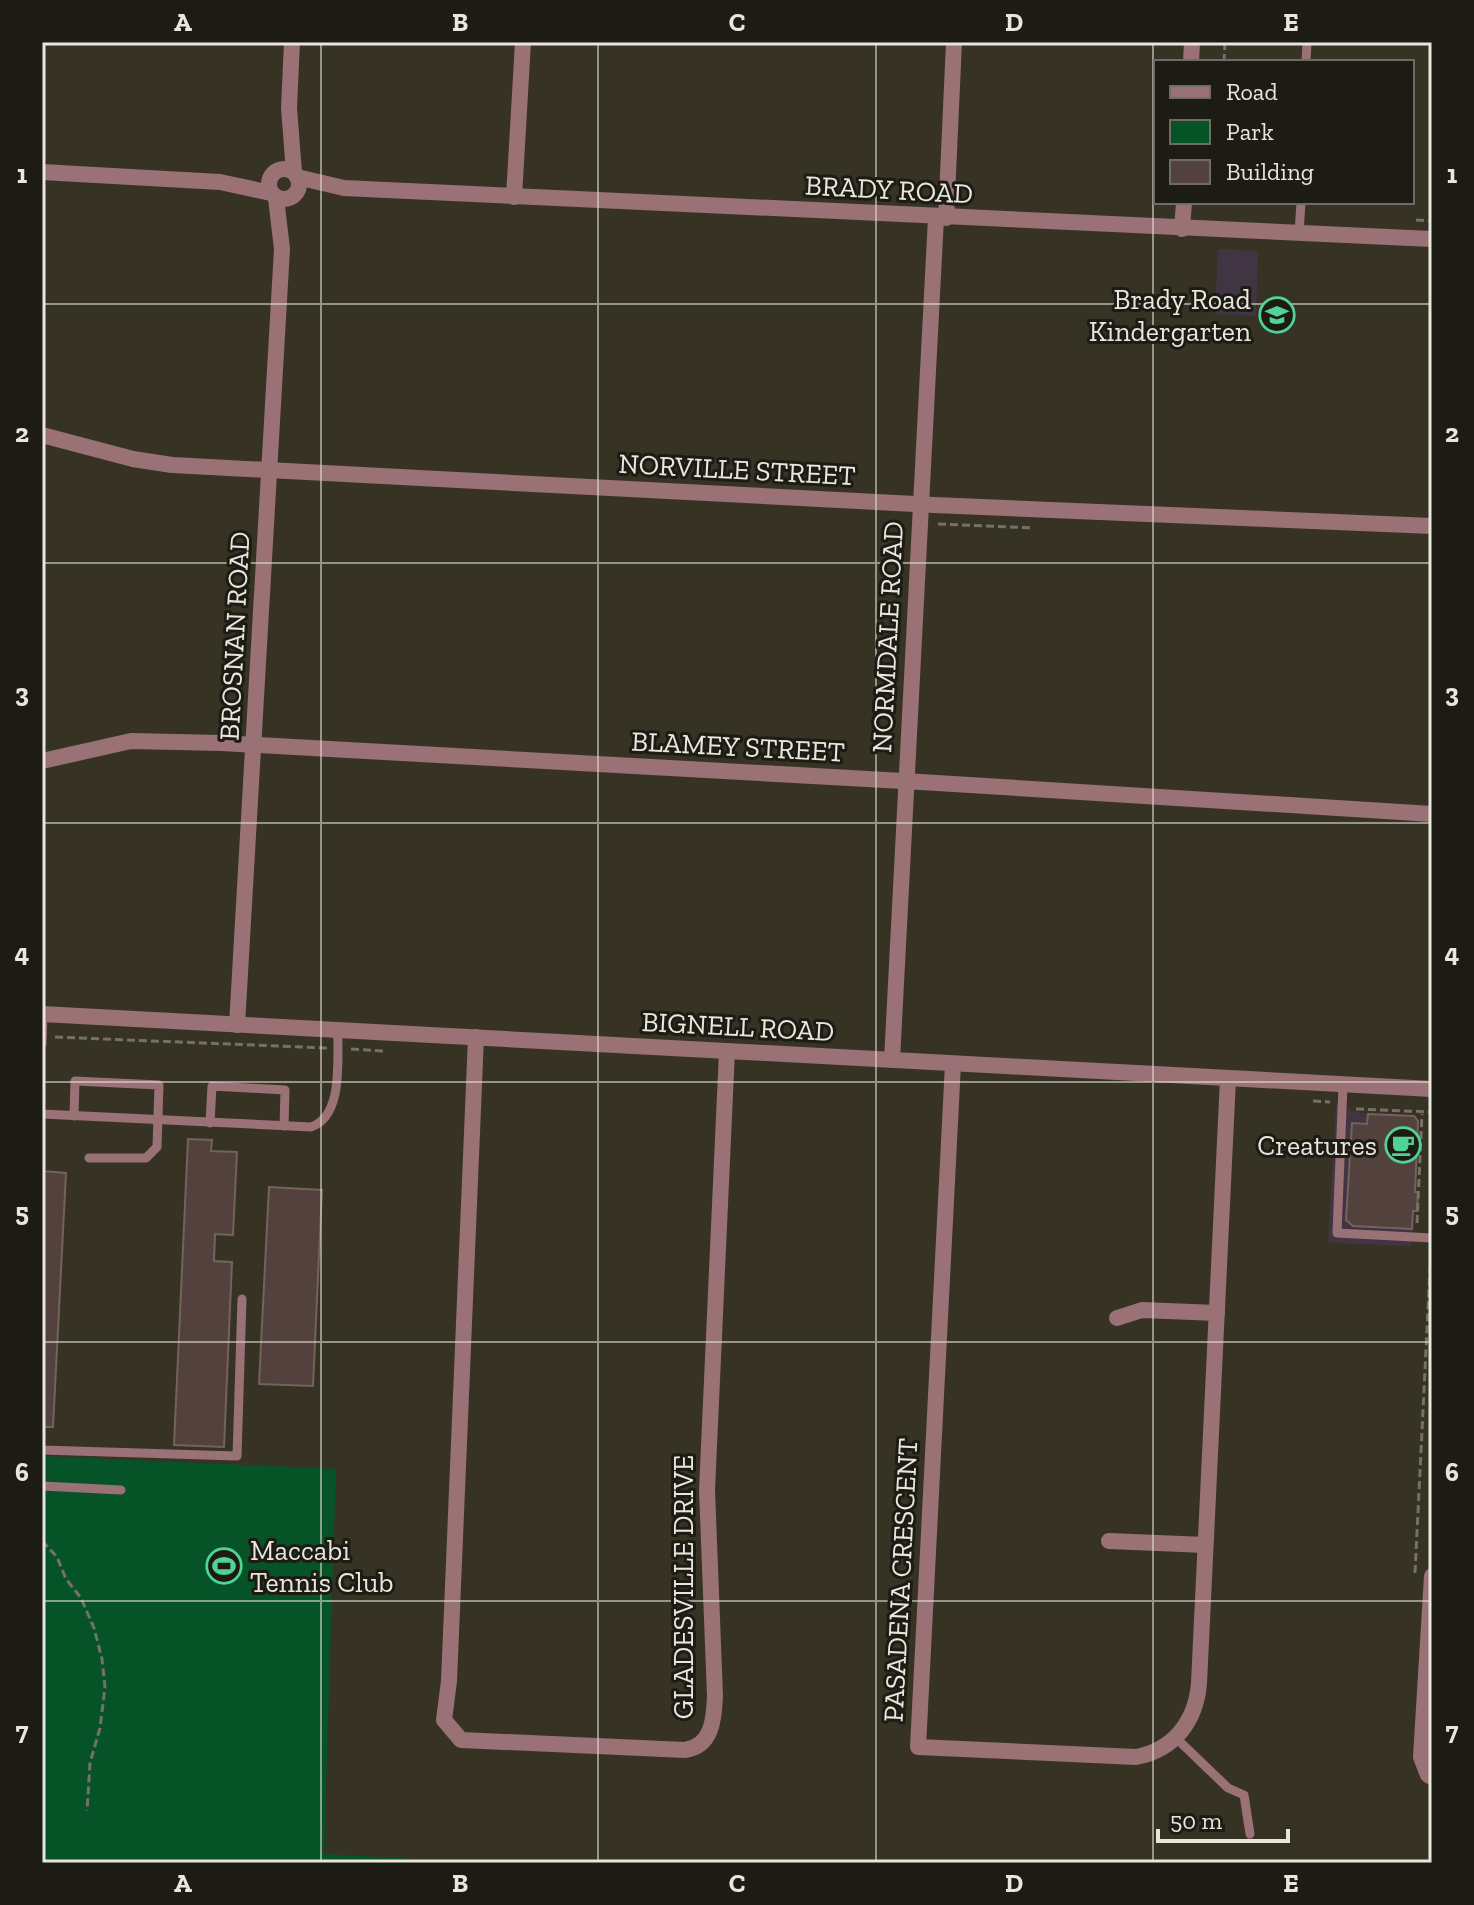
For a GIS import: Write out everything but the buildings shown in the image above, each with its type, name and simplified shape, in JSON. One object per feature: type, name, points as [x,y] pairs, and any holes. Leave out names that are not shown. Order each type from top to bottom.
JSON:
[{"type":"street","name":"BROSNAN ROAD","points":[[237,1025],[292,42]]},
{"type":"street","points":[[514,197],[523,42]]},
{"type":"street","name":"NORMDALE ROAD","points":[[892,1060],[920,505],[954,42]]},
{"type":"street","name":"BRADY ROAD","points":[[42,172],[941,218],[1432,239]]},
{"type":"street","points":[[1182,229],[1184,204]]},
{"type":"street","name":"NORVILLE STREET","points":[[42,435],[151,463],[920,505],[1432,526]]},
{"type":"street","name":"BLAMEY STREET","points":[[42,761],[131,741],[253,745],[1432,814]]},
{"type":"street","name":"BIGNELL ROAD","points":[[43,1014],[1432,1089]]},
{"type":"street","name":"GLADESVILLE DRIVE","points":[[476,1037],[449,1681],[444,1720],[461,1740],[685,1750],[696,1748],[710,1731],[715,1696],[707,1476],[727,1051]]},
{"type":"street","name":"PASADENA CRESCENT","points":[[953,1064],[918,1747],[1124,1758],[1147,1755],[1176,1738]]},
{"type":"street","points":[[1176,1738],[1189,1720],[1198,1696],[1228,1079]]},
{"type":"street","points":[[1117,1318],[1142,1310],[1217,1313]]},
{"type":"street","points":[[1109,1541],[1205,1545]]},
{"type":"street","points":[[1430,1776],[1421,1757],[1432,1576]]},
{"type":"lane","points":[[1299,234],[1301,204]]},
{"type":"lane","points":[[42,1044],[43,1014]]},
{"type":"lane","points":[[42,1114],[311,1127],[320,1124],[329,1115],[334,1102],[338,1029]]},
{"type":"lane","points":[[74,1116],[75,1081],[159,1085],[157,1147],[146,1158],[89,1158]]},
{"type":"lane","points":[[1343,1085],[1337,1233],[1430,1238]]},
{"type":"lane","points":[[210,1123],[212,1086],[285,1090],[284,1126]]},
{"type":"lane","points":[[42,1450],[237,1456],[242,1299]]},
{"type":"lane","points":[[42,1486],[121,1490]]},
{"type":"lane","points":[[1176,1738],[1228,1788],[1244,1795],[1250,1834]]},
{"type":"path","points":[[1417,220],[1432,221]]},
{"type":"path","points":[[1414,1587],[1431,1243],[1430,1238],[1417,1226],[1422,1113]]},
{"type":"path","points":[[42,1541],[57,1557],[66,1579],[81,1598],[94,1628],[102,1659],[105,1687],[100,1728],[90,1763],[87,1811]]},
{"type":"shaded area","points":[[1218,249],[1258,251],[1256,316],[1215,314]]},
{"type":"shaded area","points":[[1336,1104],[1360,1113],[1414,1116],[1418,1121],[1411,1246],[1328,1243]]},
{"type":"green space","points":[[42,1456],[336,1469],[324,1854],[488,1863],[42,1863]]},
{"type":"place","name":"Brady Road Kindergarten","points":[[1277,315]]},
{"type":"place","name":"Creatures","points":[[1403,1145]]},
{"type":"place","name":"Maccabi Tennis Club","points":[[224,1566]]}]
